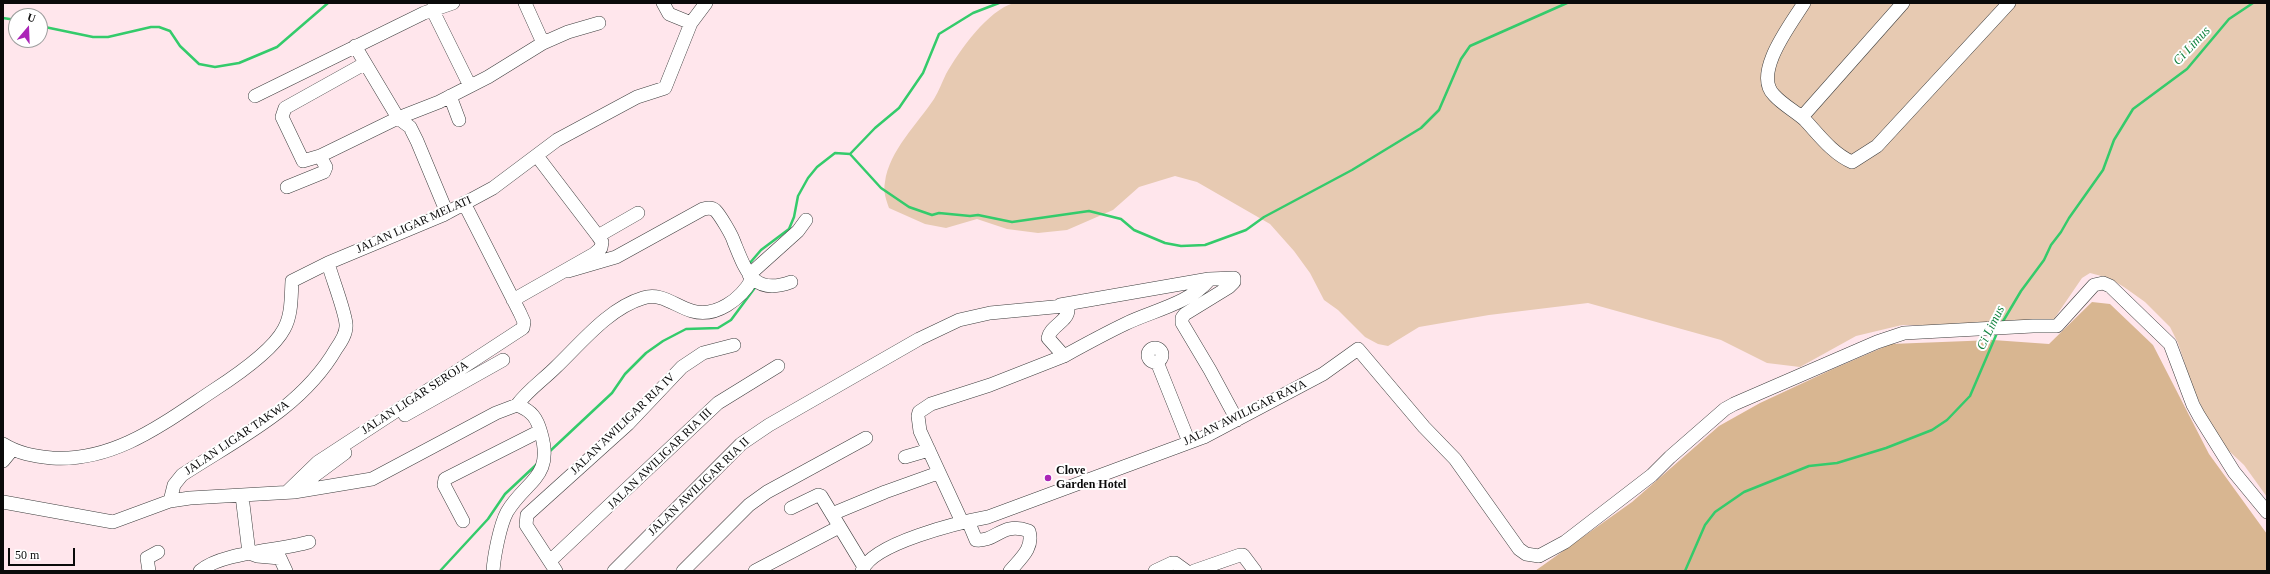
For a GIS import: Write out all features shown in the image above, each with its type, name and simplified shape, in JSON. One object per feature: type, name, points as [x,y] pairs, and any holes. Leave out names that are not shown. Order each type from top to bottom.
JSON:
[{"type":"street","points":[[255,96],[432,9],[453,3]]},
{"type":"street","points":[[525,3],[543,42]]},
{"type":"street","points":[[663,3],[669,14],[691,23],[706,3]]},
{"type":"street","points":[[1804,3],[1770,59],[1767,79],[1772,94],[1802,117],[1842,157],[1852,162],[1877,146],[2009,3]]},
{"type":"street","points":[[1802,117],[1903,3]]},
{"type":"street","points":[[432,9],[470,86]]},
{"type":"street","name":"JALAN LIGAR MELATI","points":[[8,447],[32,456],[62,458],[91,456],[131,442],[162,425],[226,382],[265,350],[284,330],[290,310],[292,281],[328,263],[447,213],[493,188],[557,140],[636,97],[665,88],[691,23]]},
{"type":"street","points":[[364,64],[285,108],[282,116],[301,159],[308,161],[320,156],[398,118],[450,96],[470,86],[543,42],[568,32],[599,24]]},
{"type":"street","points":[[355,46],[364,64],[398,118],[410,127],[447,213]]},
{"type":"street","points":[[450,96],[459,120]]},
{"type":"street","points":[[287,187],[324,172],[326,167],[320,156]]},
{"type":"street","points":[[464,203],[514,300],[568,271],[601,248],[602,242],[536,156]]},
{"type":"street","points":[[568,271],[616,256],[703,209],[708,208],[714,210],[734,240],[740,260],[751,277],[757,283],[778,286],[791,282]]},
{"type":"street","points":[[598,236],[638,213]]},
{"type":"street","points":[[3,502],[106,522],[122,520],[170,501],[205,496],[242,496],[290,492],[372,479],[496,413],[517,405],[524,396],[556,368],[598,326],[633,302],[648,297],[657,296],[693,311],[712,311],[725,306],[736,299],[751,277],[790,239],[806,220]]},
{"type":"street","name":"JALAN LIGAR TAKWA","points":[[170,501],[174,485],[182,475],[261,424],[298,397],[329,362],[344,337],[346,324],[328,263]]},
{"type":"street","name":"JALAN AWILIGAR RIA II","points":[[614,571],[741,444],[755,433],[919,339],[973,316],[1060,305],[1209,279],[1234,278],[1234,282],[1229,287],[1185,314],[1182,318],[1182,323],[1237,420]]},
{"type":"street","points":[[1010,571],[1029,548],[1031,539],[1029,531],[1018,527],[1009,528],[981,540],[976,540],[938,473],[918,425],[918,416],[922,408],[1064,356],[1125,324],[1178,301],[1204,286],[1209,279]]},
{"type":"street","name":"JALAN AWILIGAR RAYA","points":[[863,569],[883,553],[916,536],[965,521],[988,517],[1189,442],[1237,420],[1323,374],[1358,349],[1424,427],[1455,459],[1516,547],[1526,554],[1539,556],[1564,542],[1652,475],[1675,452],[1725,409],[1734,404],[1877,342],[1904,333],[2033,326],[2054,327],[2075,308],[2094,285],[2103,282],[2110,286],[2170,344],[2193,405],[2199,416],[2234,472],[2267,512]]},
{"type":"street","name":"JALAN LIGAR SEROJA","points":[[290,492],[306,473],[331,453],[522,328],[524,322],[514,300]]},
{"type":"street","points":[[1060,305],[1068,309],[1068,313],[1051,332],[1048,338],[1064,356]]},
{"type":"street","name":"JALAN AWILIGAR RIA IV","points":[[553,566],[526,522],[527,515],[628,424],[682,367],[703,353],[734,345]]},
{"type":"street","points":[[290,492],[352,448],[406,414],[503,360]]},
{"type":"street","points":[[1157,362],[1189,442]]},
{"type":"street","name":"JALAN AWILIGAR RIA III","points":[[553,566],[718,403],[778,366]]},
{"type":"street","points":[[482,571],[493,566],[508,512],[540,472],[545,451],[540,431],[532,413],[517,405]]},
{"type":"street","points":[[463,521],[444,485],[445,479],[540,431]]},
{"type":"street","points":[[683,571],[719,534],[761,497],[866,438]]},
{"type":"street","points":[[3,461],[8,447]]},
{"type":"street","points":[[905,457],[929,450]]},
{"type":"street","points":[[832,514],[885,492],[938,473]]},
{"type":"street","points":[[791,508],[819,495],[832,514],[863,569]]},
{"type":"street","points":[[242,496],[249,553]]},
{"type":"street","points":[[755,571],[839,527]]},
{"type":"street","points":[[200,571],[208,564],[249,553],[290,548],[309,542]]},
{"type":"street","points":[[149,571],[147,558],[158,552]]},
{"type":"street","points":[[249,553],[256,556],[280,558],[286,571]]},
{"type":"street","points":[[1194,571],[1240,555],[1243,555],[1255,571]]},
{"type":"street","points":[[1155,571],[1172,563],[1175,563],[1186,571]]},
{"type":"shaded area","points":[[1014,3],[2267,3],[2267,497],[2244,465],[2228,450],[2211,427],[2193,388],[2178,343],[2170,327],[2145,302],[2124,287],[2109,278],[2090,273],[2082,278],[2054,319],[2042,322],[2024,320],[1955,325],[1902,325],[1856,336],[1800,367],[1767,363],[1721,340],[1588,303],[1489,315],[1419,327],[1388,346],[1378,344],[1365,337],[1338,310],[1324,300],[1310,273],[1294,251],[1270,224],[1197,182],[1175,176],[1139,187],[1113,210],[1067,230],[1038,233],[1007,229],[977,219],[946,228],[925,224],[889,208],[884,186],[892,159],[898,148],[934,99],[946,74],[966,43],[984,22],[1004,7]]},
{"type":"shaded area","points":[[2092,302],[2110,304],[2153,345],[2209,454],[2267,534],[2267,571],[1535,571],[1632,502],[1719,426],[1760,403],[1891,344],[1993,340],[2049,344]]},
{"type":"waterway","points":[[48,28],[93,37],[108,37],[151,27],[159,27],[170,31],[180,46],[199,64],[215,67],[239,63],[277,47],[328,3]]},
{"type":"waterway","points":[[850,154],[875,128],[899,108],[923,73],[939,34],[973,13],[999,3]]},
{"type":"waterway","points":[[749,264],[761,250],[789,229],[794,217],[798,196],[808,178],[817,167],[835,153],[850,154],[881,188],[909,207],[932,215],[939,213],[970,216],[978,215],[1012,222],[1089,211],[1121,219],[1134,230],[1165,243],[1181,246],[1205,245],[1246,230],[1264,217],[1352,170],[1421,128],[1439,110],[1461,59],[1470,46],[1567,3]]},
{"type":"waterway","name":"Ci Limus","points":[[2002,323],[2021,291],[2044,260],[2051,245],[2103,170],[2114,140],[2133,109],[2187,69],[2229,19],[2253,3]]},
{"type":"waterway","points":[[3,18],[8,19]]},
{"type":"waterway","points":[[549,452],[612,393],[625,374],[646,353],[663,341],[686,329],[718,328],[731,320],[757,285]]},
{"type":"waterway","name":"Ci Limus","points":[[1685,571],[1705,525],[1715,512],[1744,492],[1809,466],[1837,463],[1886,448],[1932,430],[1947,420],[1970,396],[1997,333]]},
{"type":"waterway","points":[[440,571],[488,519],[505,494],[537,464]]},
{"type":"place","name":"Clove Garden Hotel","points":[[1048,478]]}]
